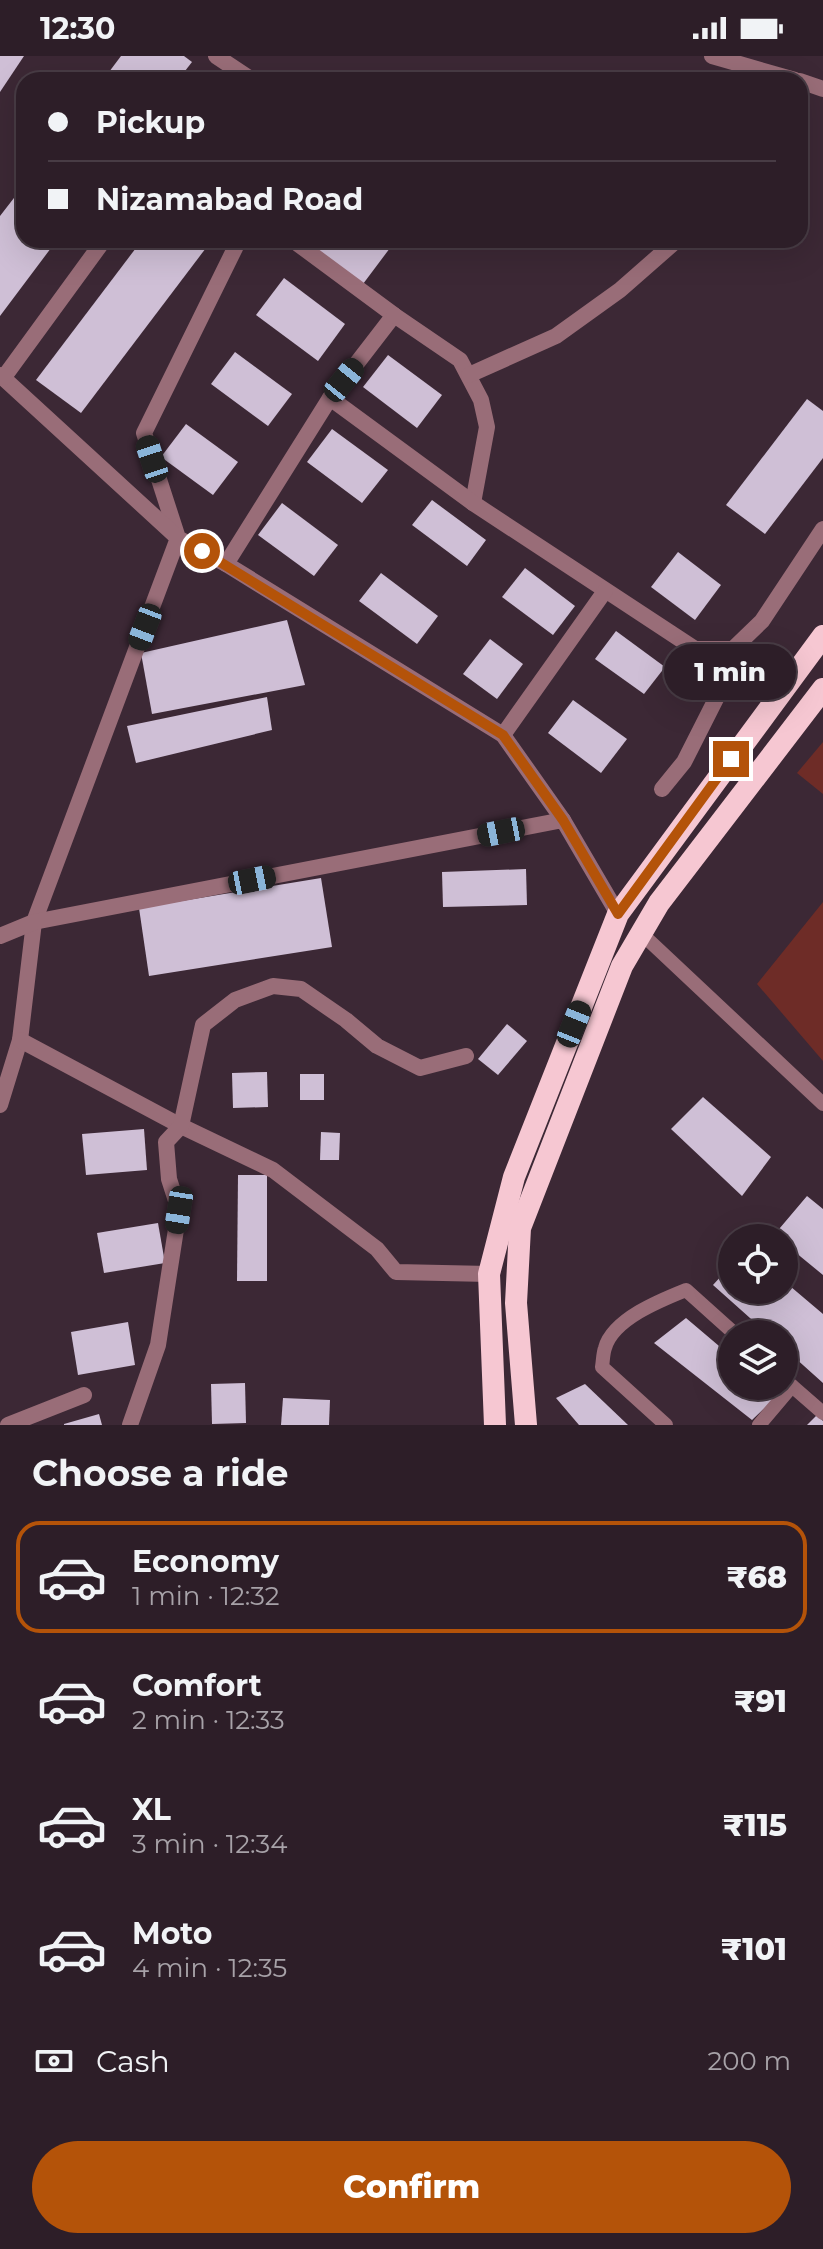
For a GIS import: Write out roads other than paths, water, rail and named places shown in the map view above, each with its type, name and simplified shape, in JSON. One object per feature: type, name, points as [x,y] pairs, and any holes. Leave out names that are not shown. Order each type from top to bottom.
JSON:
[{"type":"highway","points":[[495,1425],[489,1274],[514,1177],[618,914],[823,636]]},
{"type":"highway","points":[[526,1425],[516,1303],[520,1228],[622,966],[659,903],[823,689]]},
{"type":"street","points":[[216,56],[229,68]]},
{"type":"street","points":[[712,56],[767,72]]},
{"type":"street","points":[[98,248],[2,376],[178,538],[226,564],[503,735],[563,820],[618,914]]},
{"type":"street","points":[[0,1105],[20,1040],[34,922],[178,538],[144,433],[235,248]]},
{"type":"street","points":[[303,248],[460,360],[481,400],[487,427],[473,503]]},
{"type":"street","points":[[469,375],[556,336],[620,290],[668,248]]},
{"type":"street","points":[[226,564],[330,398],[394,315]]},
{"type":"street","points":[[330,398],[473,503],[707,656],[722,687],[684,762],[662,789]]},
{"type":"street","points":[[695,649],[733,649],[762,621],[823,529]]},
{"type":"street","points":[[503,735],[605,591]]},
{"type":"street","points":[[0,936],[34,922],[563,820]]},
{"type":"street","points":[[130,1425],[158,1345],[179,1210],[169,1179],[166,1142],[181,1126],[203,1025],[235,1000],[273,986],[301,989],[377,1046],[420,1068],[466,1056]]},
{"type":"street","points":[[20,1040],[181,1126],[273,1170],[377,1249],[396,1272],[489,1274]]},
{"type":"street","points":[[8,1425],[84,1395]]},
{"type":"lane","points":[[642,934],[823,1104]]},
{"type":"lane","points":[[666,1425],[602,1367],[605,1345],[617,1327],[656,1302],[686,1290],[719,1320]]},
{"type":"lane","points":[[798,1391],[823,1413]]},
{"type":"lane","points":[[759,1425],[776,1400]]}]
